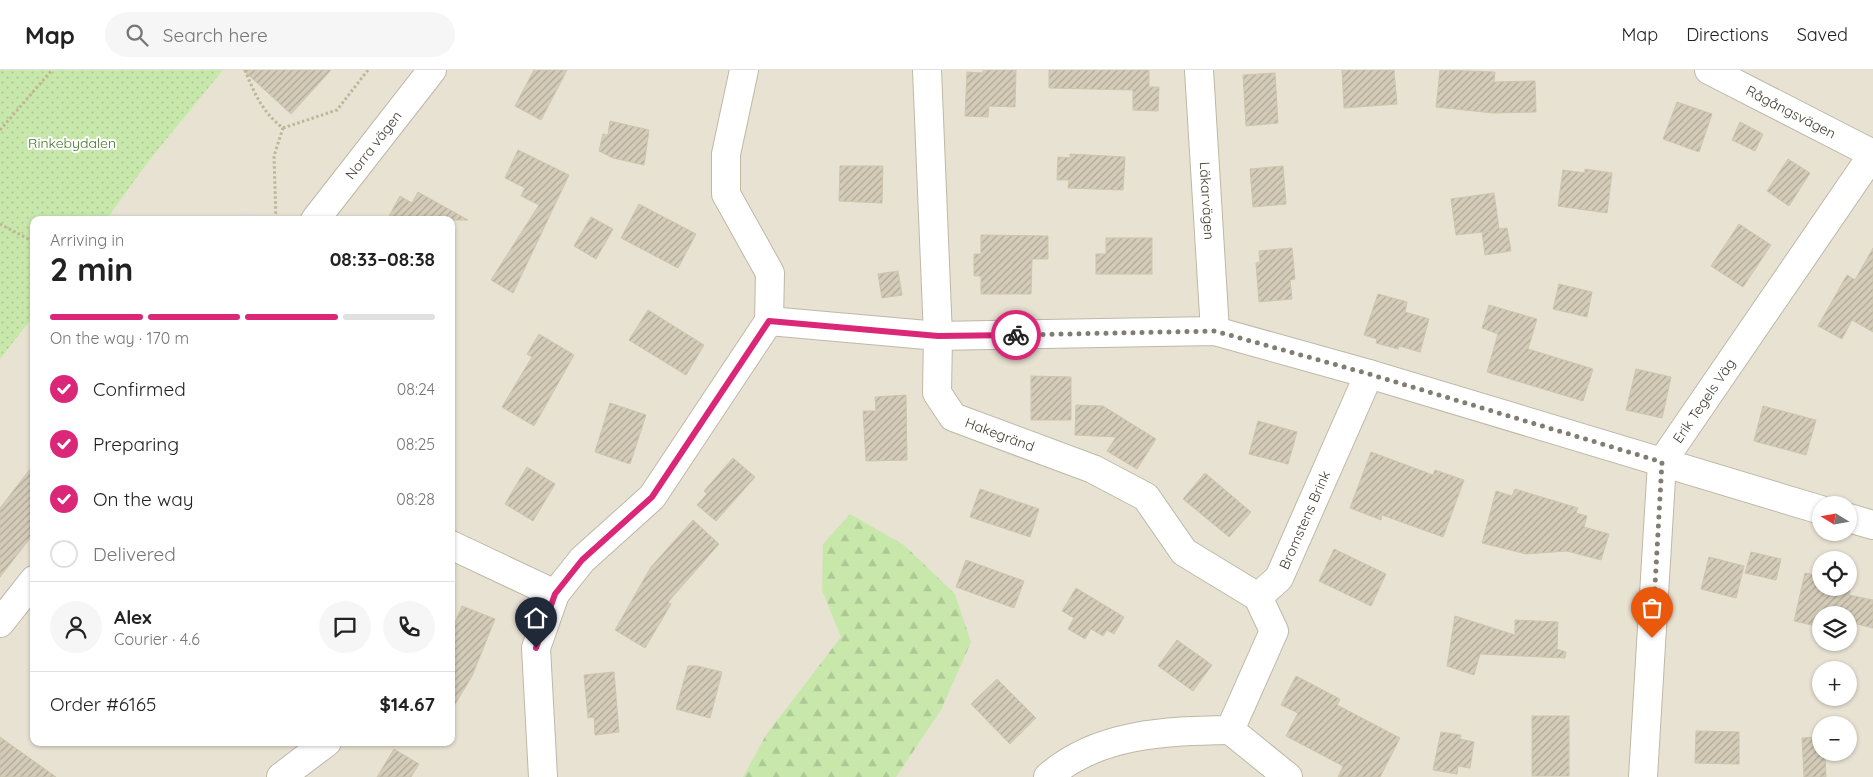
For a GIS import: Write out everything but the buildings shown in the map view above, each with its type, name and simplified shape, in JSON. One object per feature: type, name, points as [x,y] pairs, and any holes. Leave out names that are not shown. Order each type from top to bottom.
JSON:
[{"type":"street","name":"Norra vägen","points":[[318,216],[432,70]]},
{"type":"street","points":[[543,777],[536,648],[555,594],[582,560],[652,497],[769,321],[770,273],[726,194],[726,154],[744,70]]},
{"type":"street","name":"Hakegränd","points":[[927,70],[938,336],[937,393],[953,417],[1093,469],[1146,496],[1184,552],[1258,597]]},
{"type":"street","name":"Läkarvägen","points":[[1200,70],[1215,331]]},
{"type":"street","name":"Rågångsvägen","points":[[1709,70],[1873,154]]},
{"type":"street","name":"Erik Tegels Väg","points":[[1662,462],[1873,154]]},
{"type":"street","points":[[769,321],[938,336],[1215,331],[1369,374],[1812,507]]},
{"type":"street","name":"Bromstens Brink","points":[[1258,597],[1279,578],[1369,374]]},
{"type":"street","points":[[1644,777],[1662,462]]},
{"type":"street","points":[[1858,521],[1873,525]]},
{"type":"street","points":[[455,547],[555,594]]},
{"type":"street","points":[[0,623],[30,585]]},
{"type":"street","points":[[1230,730],[1274,631],[1258,597]]},
{"type":"street","points":[[1048,777],[1064,763],[1090,750],[1114,742],[1170,731],[1230,730],[1288,777]]},
{"type":"street","points":[[281,777],[322,746]]},
{"type":"path","points":[[0,130],[52,70]]},
{"type":"path","points":[[245,70],[253,91],[269,117],[283,128]]},
{"type":"path","points":[[283,128],[336,110],[368,70]]},
{"type":"path","points":[[276,216],[274,156],[283,128]]},
{"type":"path","points":[[0,224],[30,240]]},
{"type":"shaded area","points":[[223,70],[1873,70],[1873,777],[0,777],[0,359],[30,321],[30,746],[455,746],[455,216],[109,216],[148,162]]},
{"type":"shaded area","points":[[245,210],[252,216],[240,216]]},
{"type":"green space","name":"Rinkebydalen","points":[[0,70],[223,70],[148,162],[109,216],[30,216],[30,321],[0,359]]},
{"type":"green space","points":[[850,514],[904,545],[955,594],[971,642],[941,710],[896,777],[743,777],[766,735],[841,637],[822,590],[823,544]]},
{"type":"way so far","points":[[1016,335],[1215,331],[1369,374],[1662,462],[1652,638]]},
{"type":"route","points":[[536,648],[555,594],[582,560],[652,497],[769,321],[938,336],[1016,335]]}]
